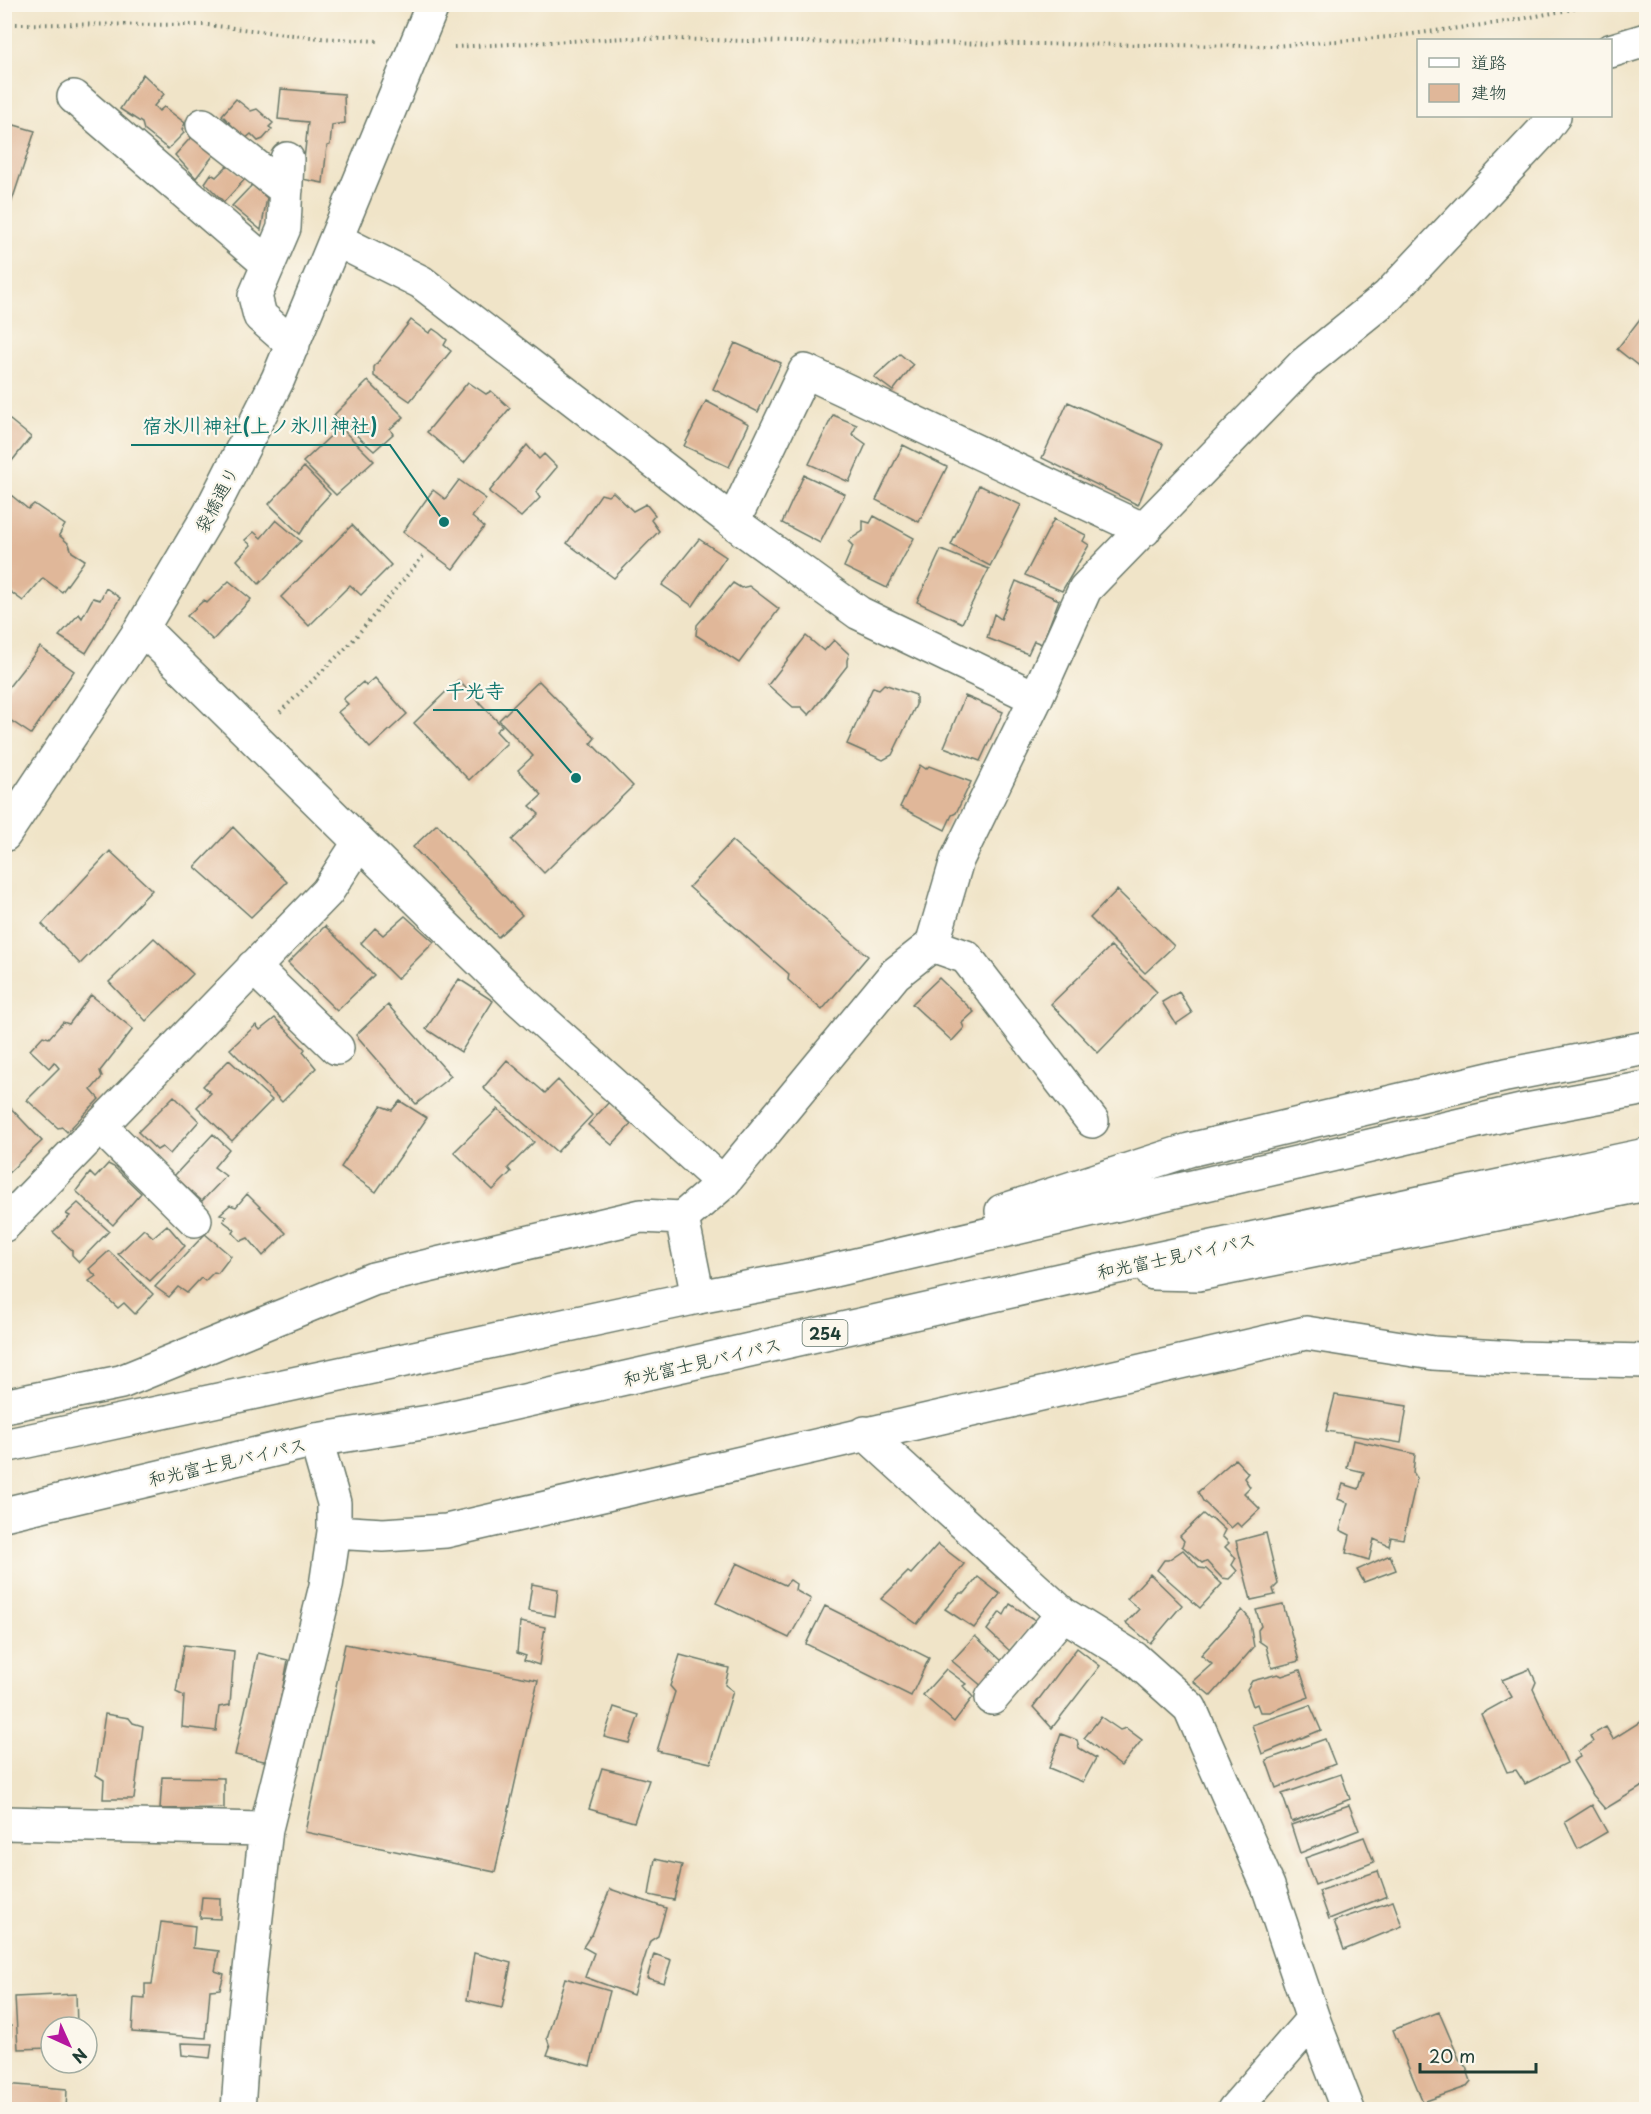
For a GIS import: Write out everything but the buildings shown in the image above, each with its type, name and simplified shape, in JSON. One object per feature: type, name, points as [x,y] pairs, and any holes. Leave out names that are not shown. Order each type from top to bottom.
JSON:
[{"type":"main road","name":"袋橋通り","points":[[4,835],[142,628],[210,513],[293,345],[434,4]]},
{"type":"main road","points":[[1612,51],[1647,40]]},
{"type":"main road","points":[[74,97],[268,264]]},
{"type":"main road","points":[[6,1402],[121,1382],[373,1279],[641,1216],[682,1218],[723,1184],[895,974],[932,945],[957,860],[1036,698],[1085,589],[1304,364],[1388,296],[1542,132],[1553,117]]},
{"type":"main road","points":[[203,125],[286,175],[284,228],[255,296],[260,316],[293,345]]},
{"type":"main road","points":[[337,240],[421,282],[733,522],[859,613],[1036,698]]},
{"type":"main road","points":[[733,522],[805,371],[1144,530]]},
{"type":"main road","points":[[142,628],[520,1000],[723,1184]]},
{"type":"main road","points":[[4,1224],[101,1127],[327,892],[359,843]]},
{"type":"main road","points":[[932,945],[966,957],[1092,1121]]},
{"type":"main road","points":[[253,968],[337,1048]]},
{"type":"main road","points":[[804,1277],[1189,1150],[1506,1075],[1647,1048]]},
{"type":"main road","points":[[4,1446],[698,1297],[804,1277],[1521,1111],[1647,1088]]},
{"type":"main road","points":[[101,1127],[195,1220]]},
{"type":"main road","name":"和光富士見バイパス","points":[[4,1514],[316,1440],[435,1421],[1104,1270],[1647,1155]]},
{"type":"main road","points":[[1104,1270],[1198,1274],[1647,1184]]},
{"type":"main road","points":[[682,1218],[698,1297]]},
{"type":"main road","points":[[334,1532],[383,1535],[446,1531],[1305,1333],[1433,1353],[1515,1358],[1647,1361]]},
{"type":"main road","points":[[865,1433],[1063,1614],[1134,1658],[1190,1708],[1268,1886],[1313,2019],[1348,2109]]},
{"type":"main road","points":[[238,2109],[244,2022],[266,1829],[326,1586],[334,1532],[334,1503],[316,1440]]},
{"type":"main road","points":[[992,1698],[1063,1614]]},
{"type":"main road","points":[[4,1823],[266,1829]]},
{"type":"main road","points":[[1234,2109],[1313,2019]]},
{"type":"path","points":[[4,24],[208,25],[319,38],[417,43],[459,48],[627,38],[791,42],[1274,46],[1389,37],[1505,22],[1599,4]]},
{"type":"path","points":[[254,737],[348,646],[425,554]]},
{"type":"place","name":"宿氷川神社(上ノ氷川神社)","points":[[444,522]]},
{"type":"place","name":"千光寺","points":[[576,778]]}]
